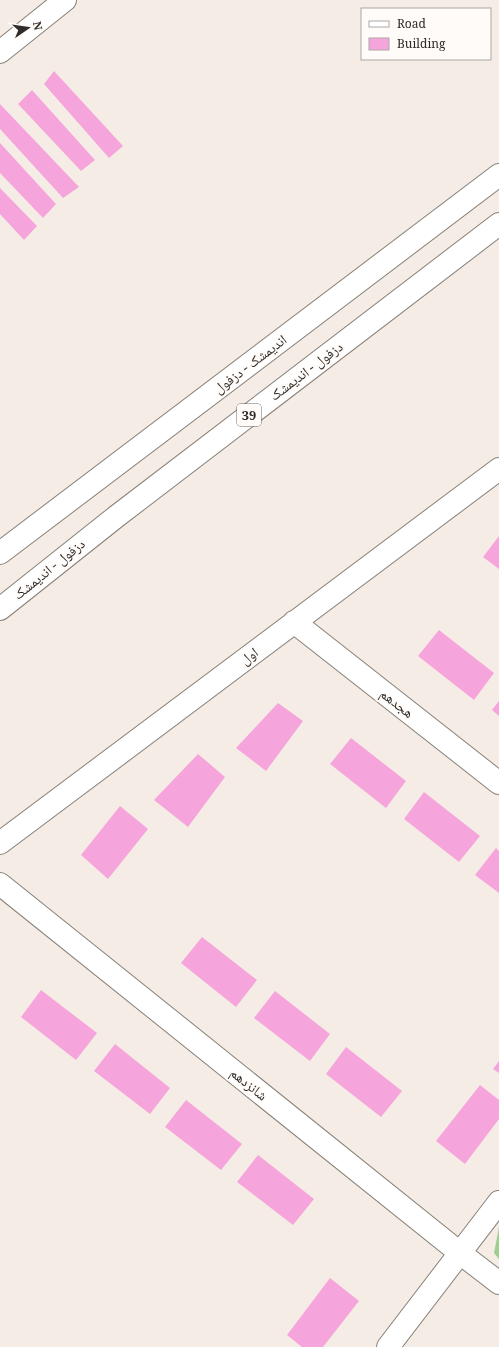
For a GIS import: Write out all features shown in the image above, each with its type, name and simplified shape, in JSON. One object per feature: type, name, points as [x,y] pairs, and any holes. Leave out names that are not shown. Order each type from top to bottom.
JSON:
[{"type":"street","points":[[0,52],[65,0]]},
{"type":"street","name":"اندیمشک - دزفول","points":[[1,551],[499,175]]},
{"type":"street","name":"دزفول - اندیمشک","points":[[0,609],[117,516],[499,224]]},
{"type":"street","name":"اول","points":[[0,843],[499,469]]},
{"type":"street","name":"هجدهم","points":[[294,622],[499,783]]},
{"type":"street","name":"شانزدهم","points":[[0,884],[499,1283]]},
{"type":"street","points":[[388,1347],[499,1202]]},
{"type":"green space","points":[[499,1227],[499,1259],[494,1253]]},
{"type":"building","points":[[54,71],[123,146],[109,158],[44,84]]},
{"type":"building","points":[[32,90],[95,160],[81,171],[18,104]]},
{"type":"building","points":[[0,104],[79,187],[63,198],[0,129]]},
{"type":"building","points":[[0,143],[56,204],[43,218],[0,173]]},
{"type":"building","points":[[0,188],[37,226],[24,240],[0,214]]},
{"type":"building","points":[[499,536],[499,569],[483,557]]},
{"type":"building","points":[[439,630],[494,673],[474,700],[418,656]]},
{"type":"building","points":[[499,701],[499,716],[492,710]]},
{"type":"building","points":[[278,703],[303,721],[266,771],[236,748]]},
{"type":"building","points":[[351,738],[406,781],[386,808],[330,764]]},
{"type":"building","points":[[198,754],[225,777],[188,827],[154,800]]},
{"type":"building","points":[[424,792],[480,836],[459,862],[404,819]]},
{"type":"building","points":[[120,806],[148,829],[108,879],[81,855]]},
{"type":"building","points":[[496,848],[499,851],[499,893],[475,875]]},
{"type":"building","points":[[202,937],[257,980],[236,1007],[181,963]]},
{"type":"building","points":[[41,990],[97,1033],[76,1060],[21,1017]]},
{"type":"building","points":[[275,991],[330,1034],[310,1061],[254,1018]]},
{"type":"building","points":[[115,1044],[170,1088],[150,1114],[94,1071]]},
{"type":"building","points":[[346,1047],[402,1091],[381,1117],[326,1074]]},
{"type":"building","points":[[499,1061],[499,1073],[493,1069]]},
{"type":"building","points":[[480,1085],[499,1100],[499,1119],[465,1164],[436,1141]]},
{"type":"building","points":[[186,1100],[242,1144],[221,1170],[165,1127]]},
{"type":"building","points":[[258,1155],[314,1199],[293,1225],[237,1182]]},
{"type":"building","points":[[330,1278],[359,1301],[323,1347],[302,1347],[287,1335]]}]
